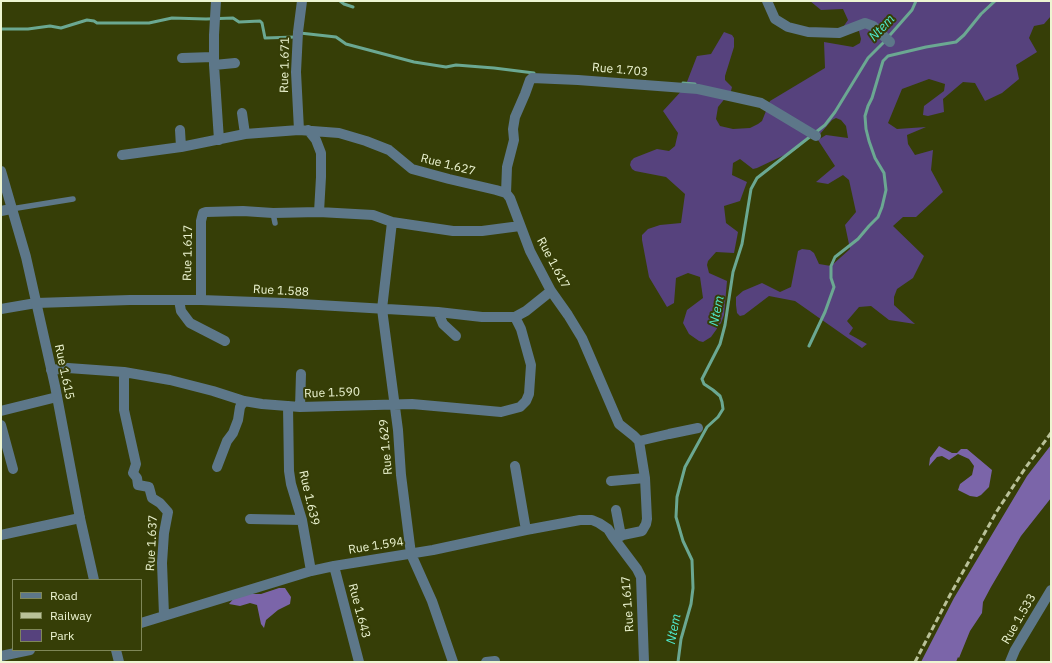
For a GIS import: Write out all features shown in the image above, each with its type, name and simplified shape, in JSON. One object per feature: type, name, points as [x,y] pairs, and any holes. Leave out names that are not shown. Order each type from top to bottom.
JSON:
[{"type":"street","points":[[216,1],[214,61],[219,140]]},
{"type":"street","name":"Rue 1.671","points":[[302,1],[298,32],[296,72],[304,130]]},
{"type":"street","points":[[767,1],[775,19],[788,27],[808,32],[839,33],[865,23],[873,26],[890,42]]},
{"type":"street","points":[[182,58],[235,63]]},
{"type":"street","name":"Rue 1.703","points":[[506,193],[507,167],[514,140],[513,129],[515,117],[532,78],[571,79],[698,89],[761,103],[816,136]]},
{"type":"street","points":[[242,113],[245,134]]},
{"type":"street","points":[[180,130],[181,147]]},
{"type":"street","points":[[304,130],[316,140],[321,153],[319,212]]},
{"type":"street","name":"Rue 1.627","points":[[122,155],[181,147],[245,134],[304,130],[339,133],[366,140],[389,150],[412,169],[449,180],[506,193]]},
{"type":"street","name":"Rue 1.615","points":[[1,171],[26,257],[57,396],[80,518],[94,579]]},
{"type":"street","points":[[506,193],[510,198],[520,226]]},
{"type":"street","points":[[1,211],[11,209]]},
{"type":"street","name":"Rue 1.617","points":[[201,300],[201,234],[203,213],[243,211],[274,218],[319,212],[373,215],[392,222],[453,231],[482,231],[520,226],[530,251],[582,338],[619,424],[639,441]]},
{"type":"street","name":"Rue 1.629","points":[[392,222],[382,309],[398,430],[401,475],[411,554],[432,601],[452,662]]},
{"type":"street","points":[[515,317],[526,311],[552,290]]},
{"type":"street","points":[[179,300],[181,311],[190,323],[225,340]]},
{"type":"street","name":"Rue 1.588","points":[[1,309],[36,303],[201,300],[284,303],[438,312],[482,317],[515,317]]},
{"type":"street","points":[[438,312],[443,324],[456,336]]},
{"type":"street","name":"Rue 1.590","points":[[51,370],[68,368],[124,372],[170,380],[244,401],[288,406],[412,404],[501,412],[520,407],[526,401],[529,394],[531,365],[521,329],[515,317]]},
{"type":"street","name":"Rue 1.637","points":[[124,372],[124,410],[136,464],[133,473],[137,478],[138,485],[149,487],[152,498],[160,503],[168,512],[164,533],[162,563],[164,615]]},
{"type":"street","points":[[300,407],[301,374]]},
{"type":"street","points":[[1,411],[57,396]]},
{"type":"street","points":[[217,466],[227,441],[233,433],[238,420],[240,407],[244,401]]},
{"type":"street","name":"Rue 1.639","points":[[288,406],[289,471],[291,484],[302,520],[311,571]]},
{"type":"street","points":[[1,425],[13,469]]},
{"type":"street","points":[[616,510],[617,536],[638,532],[644,529],[647,519],[645,478],[639,441],[698,428]]},
{"type":"street","points":[[516,466],[526,530]]},
{"type":"street","points":[[611,481],[645,478]]},
{"type":"street","points":[[1,535],[80,518]]},
{"type":"street","points":[[250,520],[302,520]]},
{"type":"street","name":"Rue 1.594","points":[[142,623],[311,571],[411,554],[580,520],[592,520],[599,523],[617,536]]},
{"type":"street","name":"Rue 1.617","points":[[617,536],[638,568],[641,577],[644,662]]},
{"type":"street","name":"Rue 1.643","points":[[334,566],[356,662]]},
{"type":"street","name":"Rue 1.533","points":[[1010,662],[1015,650],[1051,590]]},
{"type":"street","points":[[1,656],[25,651]]},
{"type":"street","points":[[116,651],[120,662]]},
{"type":"lane","points":[[11,209],[73,199]]},
{"type":"green space","points":[[810,1],[1051,1],[1051,16],[1044,24],[1034,26],[1029,38],[1037,52],[1016,65],[1019,79],[1002,93],[985,101],[975,83],[963,82],[943,99],[944,112],[928,116],[923,115],[924,106],[944,91],[945,84],[929,79],[902,89],[888,123],[897,129],[926,127],[907,135],[908,144],[915,155],[933,150],[931,170],[943,192],[916,217],[903,217],[893,226],[924,256],[913,278],[897,289],[894,297],[894,305],[915,324],[889,320],[871,306],[859,307],[847,321],[853,328],[849,334],[867,344],[862,348],[795,301],[769,296],[744,315],[740,316],[737,313],[736,297],[743,291],[762,283],[780,292],[791,287],[798,251],[802,249],[810,250],[814,253],[819,264],[831,266],[850,249],[845,225],[856,212],[849,180],[843,175],[828,184],[816,182],[835,166],[818,140],[826,135],[848,138],[846,126],[841,120],[836,118],[832,120],[820,134],[806,138],[795,150],[757,168],[753,169],[740,159],[733,163],[732,175],[747,182],[740,201],[724,206],[726,223],[738,232],[734,253],[716,252],[708,261],[707,265],[709,273],[727,281],[724,315],[721,323],[711,337],[703,342],[699,341],[689,334],[683,323],[687,310],[703,298],[700,277],[688,273],[676,278],[674,303],[667,307],[649,277],[642,240],[642,235],[648,229],[660,225],[681,223],[685,194],[666,177],[635,171],[630,165],[631,161],[634,158],[657,149],[669,151],[675,146],[678,133],[663,111],[685,87],[697,56],[711,54],[724,32],[732,35],[734,38],[734,47],[725,76],[725,80],[732,87],[731,91],[718,107],[716,119],[720,126],[733,129],[750,128],[758,124],[762,121],[770,101],[825,68],[824,42],[853,47],[860,43],[861,39],[859,31],[839,33],[848,20],[843,9],[821,10]]},
{"type":"shaded area","points":[[1051,445],[1051,498],[1021,536],[991,587],[983,602],[982,613],[970,631],[959,658],[958,657],[956,662],[921,662],[954,598],[1027,476]]},
{"type":"shaded area","points":[[939,446],[952,453],[957,453],[961,449],[967,449],[992,470],[989,487],[977,497],[970,496],[958,490],[960,484],[972,475],[974,466],[969,459],[958,454],[949,460],[942,456],[937,457],[929,466],[930,458]]},
{"type":"shaded area","points":[[279,588],[285,588],[291,597],[290,604],[278,610],[266,620],[264,628],[261,624],[257,605],[250,603],[240,606],[229,604],[235,597],[243,594],[261,594]]},
{"type":"waterway","points":[[340,1],[353,7]]},
{"type":"waterway","name":"Ntem","points":[[678,662],[681,639],[691,604],[693,588],[692,560],[683,541],[676,517],[677,497],[685,467],[707,427],[718,417],[723,409],[720,396],[704,384],[702,379],[720,344],[725,325],[733,272],[742,244],[751,189],[757,178],[825,125],[835,112],[868,58],[912,10],[916,1]]},
{"type":"waterway","points":[[809,346],[825,312],[834,287],[831,278],[831,266],[835,257],[858,239],[878,217],[882,207],[886,190],[884,173],[875,158],[869,141],[865,116],[883,61],[888,56],[956,42],[995,1]]},
{"type":"waterway","points":[[1,29],[28,29],[50,26],[61,28],[87,20],[97,23],[149,23],[172,18],[233,18],[239,22],[260,21],[262,23],[265,38],[296,37]]},
{"type":"waterway","points":[[300,33],[336,37],[346,44],[414,62],[446,67],[456,65],[534,73]]},
{"type":"waterway","points":[[683,83],[695,84]]},
{"type":"railway","points":[[915,662],[950,595],[997,511],[1026,467],[1051,433]]}]
